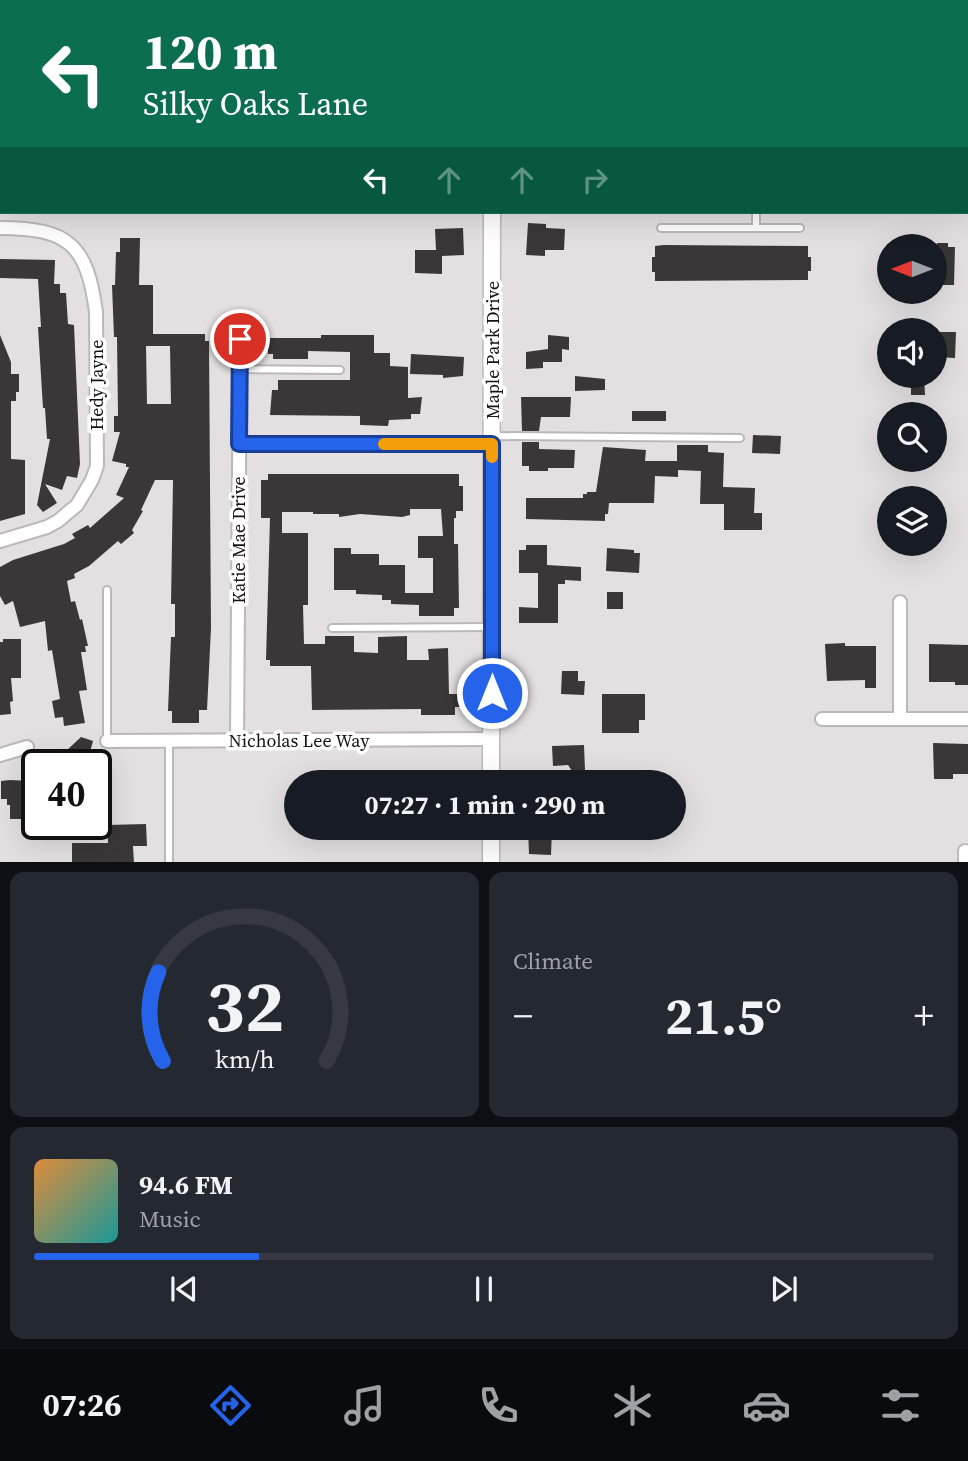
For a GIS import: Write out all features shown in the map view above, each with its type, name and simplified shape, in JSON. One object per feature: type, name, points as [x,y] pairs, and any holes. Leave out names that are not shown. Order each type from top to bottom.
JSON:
[{"type":"street","name":"Maple Park Drive","points":[[491,770],[492,214]]},
{"type":"street","name":"Hedy Jayne","points":[[0,541],[47,527],[68,514],[85,495],[97,466],[96,312],[84,260],[69,243],[53,236],[4,228]]},
{"type":"street","name":"Katie Mae Drive","points":[[237,741],[240,339]]},
{"type":"street","points":[[239,444],[492,440]]},
{"type":"street","points":[[900,602],[900,719]]},
{"type":"street","points":[[822,719],[968,719]]},
{"type":"street","name":"Nicholas Lee Way","points":[[107,741],[491,739]]},
{"type":"street","points":[[0,755],[27,747]]},
{"type":"street","points":[[491,840],[491,862]]},
{"type":"lane","points":[[756,214],[756,228]]},
{"type":"lane","points":[[661,228],[800,228]]},
{"type":"lane","points":[[240,369],[340,370]]},
{"type":"lane","points":[[492,440],[740,438]]},
{"type":"lane","points":[[107,590],[107,741]]},
{"type":"lane","points":[[332,628],[492,627]]},
{"type":"lane","points":[[169,741],[169,862]]},
{"type":"building","points":[[528,223],[565,229],[564,250],[545,250],[545,256],[526,255]]},
{"type":"building","points":[[463,228],[464,255],[442,256],[442,274],[415,273],[415,250],[436,250],[435,229]]},
{"type":"building","points":[[120,238],[140,238],[139,285],[153,285],[153,334],[205,334],[205,341],[209,341],[211,628],[207,710],[199,710],[199,723],[172,723],[172,711],[168,711],[171,637],[175,637],[175,604],[171,604],[173,480],[155,480],[132,530],[134,533],[121,544],[118,541],[89,566],[74,574],[75,578],[67,581],[71,602],[75,601],[80,620],[82,619],[88,646],[85,646],[86,652],[81,652],[87,690],[79,691],[85,723],[64,726],[63,717],[55,718],[52,701],[60,699],[52,650],[48,651],[45,621],[20,627],[13,601],[5,605],[0,596],[0,567],[75,538],[72,534],[88,525],[90,528],[124,498],[116,495],[129,467],[112,461],[120,432],[114,432],[114,416],[118,416],[117,337],[114,337],[112,285],[115,285],[116,252],[120,252]],"holes":[[[146,346],[170,346],[171,404],[147,404]]]},
{"type":"building","points":[[947,243],[948,247],[955,247],[954,285],[947,285]]},
{"type":"building","points":[[655,246],[808,246],[811,271],[808,271],[808,280],[655,281],[652,257],[655,257]]},
{"type":"building","points":[[0,259],[55,260],[54,284],[60,284],[60,293],[66,293],[68,324],[74,325],[80,464],[77,478],[67,476],[62,490],[45,484],[57,503],[43,512],[37,505],[50,439],[47,439],[43,408],[38,279],[0,278]]},
{"type":"building","points":[[947,332],[956,332],[955,358],[947,358]]},
{"type":"building","points":[[0,335],[11,362],[11,374],[19,374],[19,392],[16,392],[16,401],[11,401],[11,459],[25,460],[25,514],[0,521]]},
{"type":"building","points":[[321,335],[374,335],[374,353],[390,353],[390,366],[408,367],[408,398],[422,397],[420,414],[411,414],[411,419],[389,420],[388,426],[360,425],[360,416],[270,415],[272,390],[278,390],[278,380],[350,380],[350,352],[308,351],[308,359],[273,359],[273,354],[268,354],[268,338],[321,338]]},
{"type":"building","points":[[548,335],[569,337],[569,350],[562,349],[562,362],[543,362],[543,368],[526,369],[526,352],[548,349]]},
{"type":"building","points":[[411,354],[464,357],[463,376],[443,378],[443,375],[410,374]]},
{"type":"building","points":[[575,376],[605,379],[605,390],[575,391]]},
{"type":"building","points":[[911,388],[925,388],[925,395],[911,395]]},
{"type":"building","points":[[521,397],[571,397],[570,417],[541,417],[539,431],[522,431]]},
{"type":"building","points":[[632,411],[666,411],[666,421],[632,421]]},
{"type":"building","points":[[753,435],[781,436],[780,454],[752,453]]},
{"type":"building","points":[[522,442],[539,442],[539,449],[575,450],[574,468],[529,471],[529,466],[522,466]]},
{"type":"building","points":[[677,445],[708,445],[708,452],[724,453],[723,487],[755,488],[754,513],[762,513],[762,530],[724,530],[724,504],[700,504],[701,471],[678,470],[678,477],[655,476],[654,503],[609,503],[605,521],[526,519],[526,498],[583,498],[583,494],[587,492],[596,492],[603,447],[646,450],[645,461],[677,461]]},
{"type":"building","points":[[268,474],[459,474],[459,486],[463,486],[463,511],[456,511],[454,518],[454,544],[458,544],[459,608],[454,608],[454,616],[419,616],[419,605],[391,604],[391,600],[382,600],[382,595],[356,594],[356,590],[334,590],[334,548],[351,548],[351,554],[379,554],[379,565],[405,565],[405,593],[433,593],[433,558],[418,558],[418,536],[443,536],[441,509],[410,509],[410,515],[402,517],[360,514],[339,517],[339,514],[282,512],[282,533],[308,533],[308,605],[303,605],[304,644],[325,644],[325,636],[354,636],[354,652],[378,653],[378,637],[407,636],[407,660],[429,660],[428,649],[448,648],[449,694],[460,694],[460,707],[455,707],[455,715],[421,715],[421,709],[312,710],[311,666],[270,666],[270,660],[266,660],[270,518],[261,518],[261,480],[268,480]]},
{"type":"building","points":[[526,545],[547,545],[547,565],[581,567],[581,581],[565,580],[565,584],[558,584],[558,623],[519,623],[519,607],[538,608],[538,573],[519,573],[519,550],[526,550]]},
{"type":"building","points":[[607,548],[640,553],[639,573],[606,571]]},
{"type":"building","points":[[607,592],[623,592],[623,609],[607,609]]},
{"type":"building","points":[[3,639],[21,639],[21,678],[11,678],[11,714],[0,715],[0,642],[3,642]]},
{"type":"building","points":[[845,643],[845,646],[876,646],[876,688],[865,688],[865,680],[827,681],[825,644]]},
{"type":"building","points":[[929,644],[968,645],[968,685],[929,682]]},
{"type":"building","points":[[562,671],[578,671],[578,681],[585,681],[584,695],[561,694]]},
{"type":"building","points":[[602,694],[645,694],[645,720],[639,720],[639,733],[602,733]]},
{"type":"building","points":[[81,737],[93,741],[91,749],[68,749]]},
{"type":"building","points":[[933,743],[968,744],[968,774],[953,774],[953,779],[934,779]]},
{"type":"building","points":[[584,745],[585,770],[571,770],[568,765],[553,766],[552,746]]},
{"type":"building","points":[[1,781],[21,781],[21,819],[10,819],[10,805],[7,805],[7,799],[1,799]]},
{"type":"building","points":[[146,824],[147,846],[133,846],[134,862],[72,862],[72,843],[108,843],[108,840],[112,840],[112,825]]},
{"type":"building","points":[[528,840],[552,840],[551,855],[529,854]]},
{"type":"slow traffic","points":[[384,444],[492,444],[492,457]]},
{"type":"route","points":[[240,339],[239,444],[492,444],[492,693]]}]
